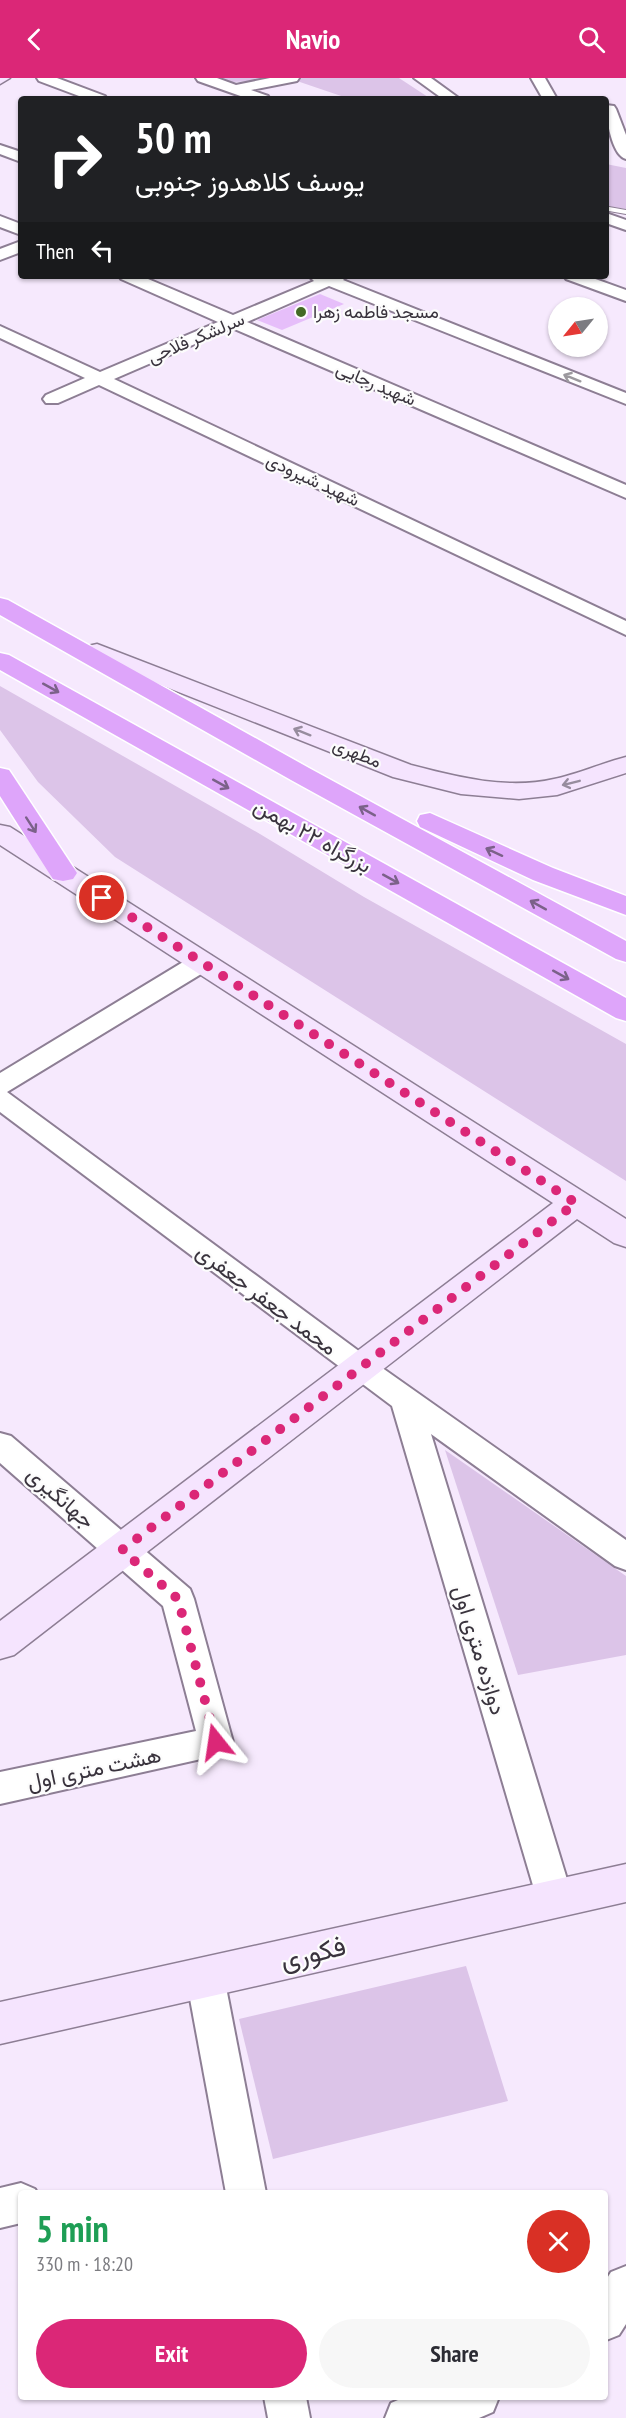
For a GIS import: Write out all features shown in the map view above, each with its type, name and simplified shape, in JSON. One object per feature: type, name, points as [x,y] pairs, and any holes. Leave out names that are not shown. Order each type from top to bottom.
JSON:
[{"type":"highway","points":[[0,603],[451,832],[543,874],[626,906]]},
{"type":"highway","points":[[0,603],[300,774],[626,953]]},
{"type":"highway","name":"بزرگراه ۲۲ بهمن","points":[[0,660],[626,1011]]},
{"type":"highway","points":[[0,777],[63,873]]},
{"type":"main road","name":"مطهری","points":[[97,651],[402,771],[461,786],[519,791],[557,787],[626,765]]},
{"type":"main road","points":[[0,833],[626,1235]]},
{"type":"main road","points":[[0,1643],[576,1203]]},
{"type":"main road","name":"فکوری","points":[[0,2023],[626,1883]]},
{"type":"street","points":[[44,78],[92,96]]},
{"type":"street","points":[[203,78],[255,96]]},
{"type":"street","points":[[235,89],[292,78]]},
{"type":"street","points":[[421,78],[448,96]]},
{"type":"street","points":[[538,78],[548,96]]},
{"type":"street","points":[[609,109],[626,108]]},
{"type":"street","points":[[609,112],[626,155]]},
{"type":"street","points":[[0,149],[18,156]]},
{"type":"street","points":[[609,157],[626,160]]},
{"type":"street","points":[[609,214],[626,225]]},
{"type":"street","points":[[0,221],[18,229]]},
{"type":"street","points":[[0,255],[18,247]]},
{"type":"street","name":"شهید رجایی","points":[[134,279],[626,492]]},
{"type":"street","name":"سرلشکر فلاحی","points":[[52,399],[326,279]]},
{"type":"street","points":[[330,279],[626,399]]},
{"type":"street","points":[[580,279],[626,296]]},
{"type":"street","name":"شهید شیرودی","points":[[0,331],[626,629]]},
{"type":"street","points":[[0,1085],[202,962]]},
{"type":"street","name":"محمد جعفر جعفری","points":[[0,1099],[360,1368],[626,1557]]},
{"type":"street","name":"دوازده متری اول","points":[[405,1400],[555,1899]]},
{"type":"street","name":"جهانگیری","points":[[0,1445],[122,1550]]},
{"type":"street","name":"هشت متری اول","points":[[0,1788],[216,1742],[178,1599],[122,1550]]},
{"type":"street","points":[[205,1977],[245,2190]]},
{"type":"street","points":[[0,2208],[18,2204]]},
{"type":"street","points":[[608,2314],[626,2286]]},
{"type":"street","points":[[286,2400],[289,2418]]},
{"type":"street","points":[[406,2418],[468,2400]]},
{"type":"lane","points":[[609,214],[626,212]]},
{"type":"shaded area","points":[[219,78],[399,78],[426,96],[341,96],[294,80],[230,82]]},
{"type":"shaded area","points":[[609,165],[626,168],[626,209],[609,206]]},
{"type":"shaded area","points":[[0,686],[260,834],[364,897],[626,1044],[626,1181],[115,857],[38,782],[0,730]]},
{"type":"shaded area","points":[[445,1450],[626,1576],[626,1655],[518,1675]]},
{"type":"shaded area","points":[[466,1966],[508,2101],[273,2159],[239,2019]]},
{"type":"building","name":"مسجد فاطمه زهرا","points":[[320,294],[344,304],[282,330],[257,320]]},
{"type":"place","name":"مسجد فاطمه زهرا","points":[[301,312]]},
{"type":"route","points":[[102,898],[576,1203],[122,1550],[178,1599],[216,1742]]}]
